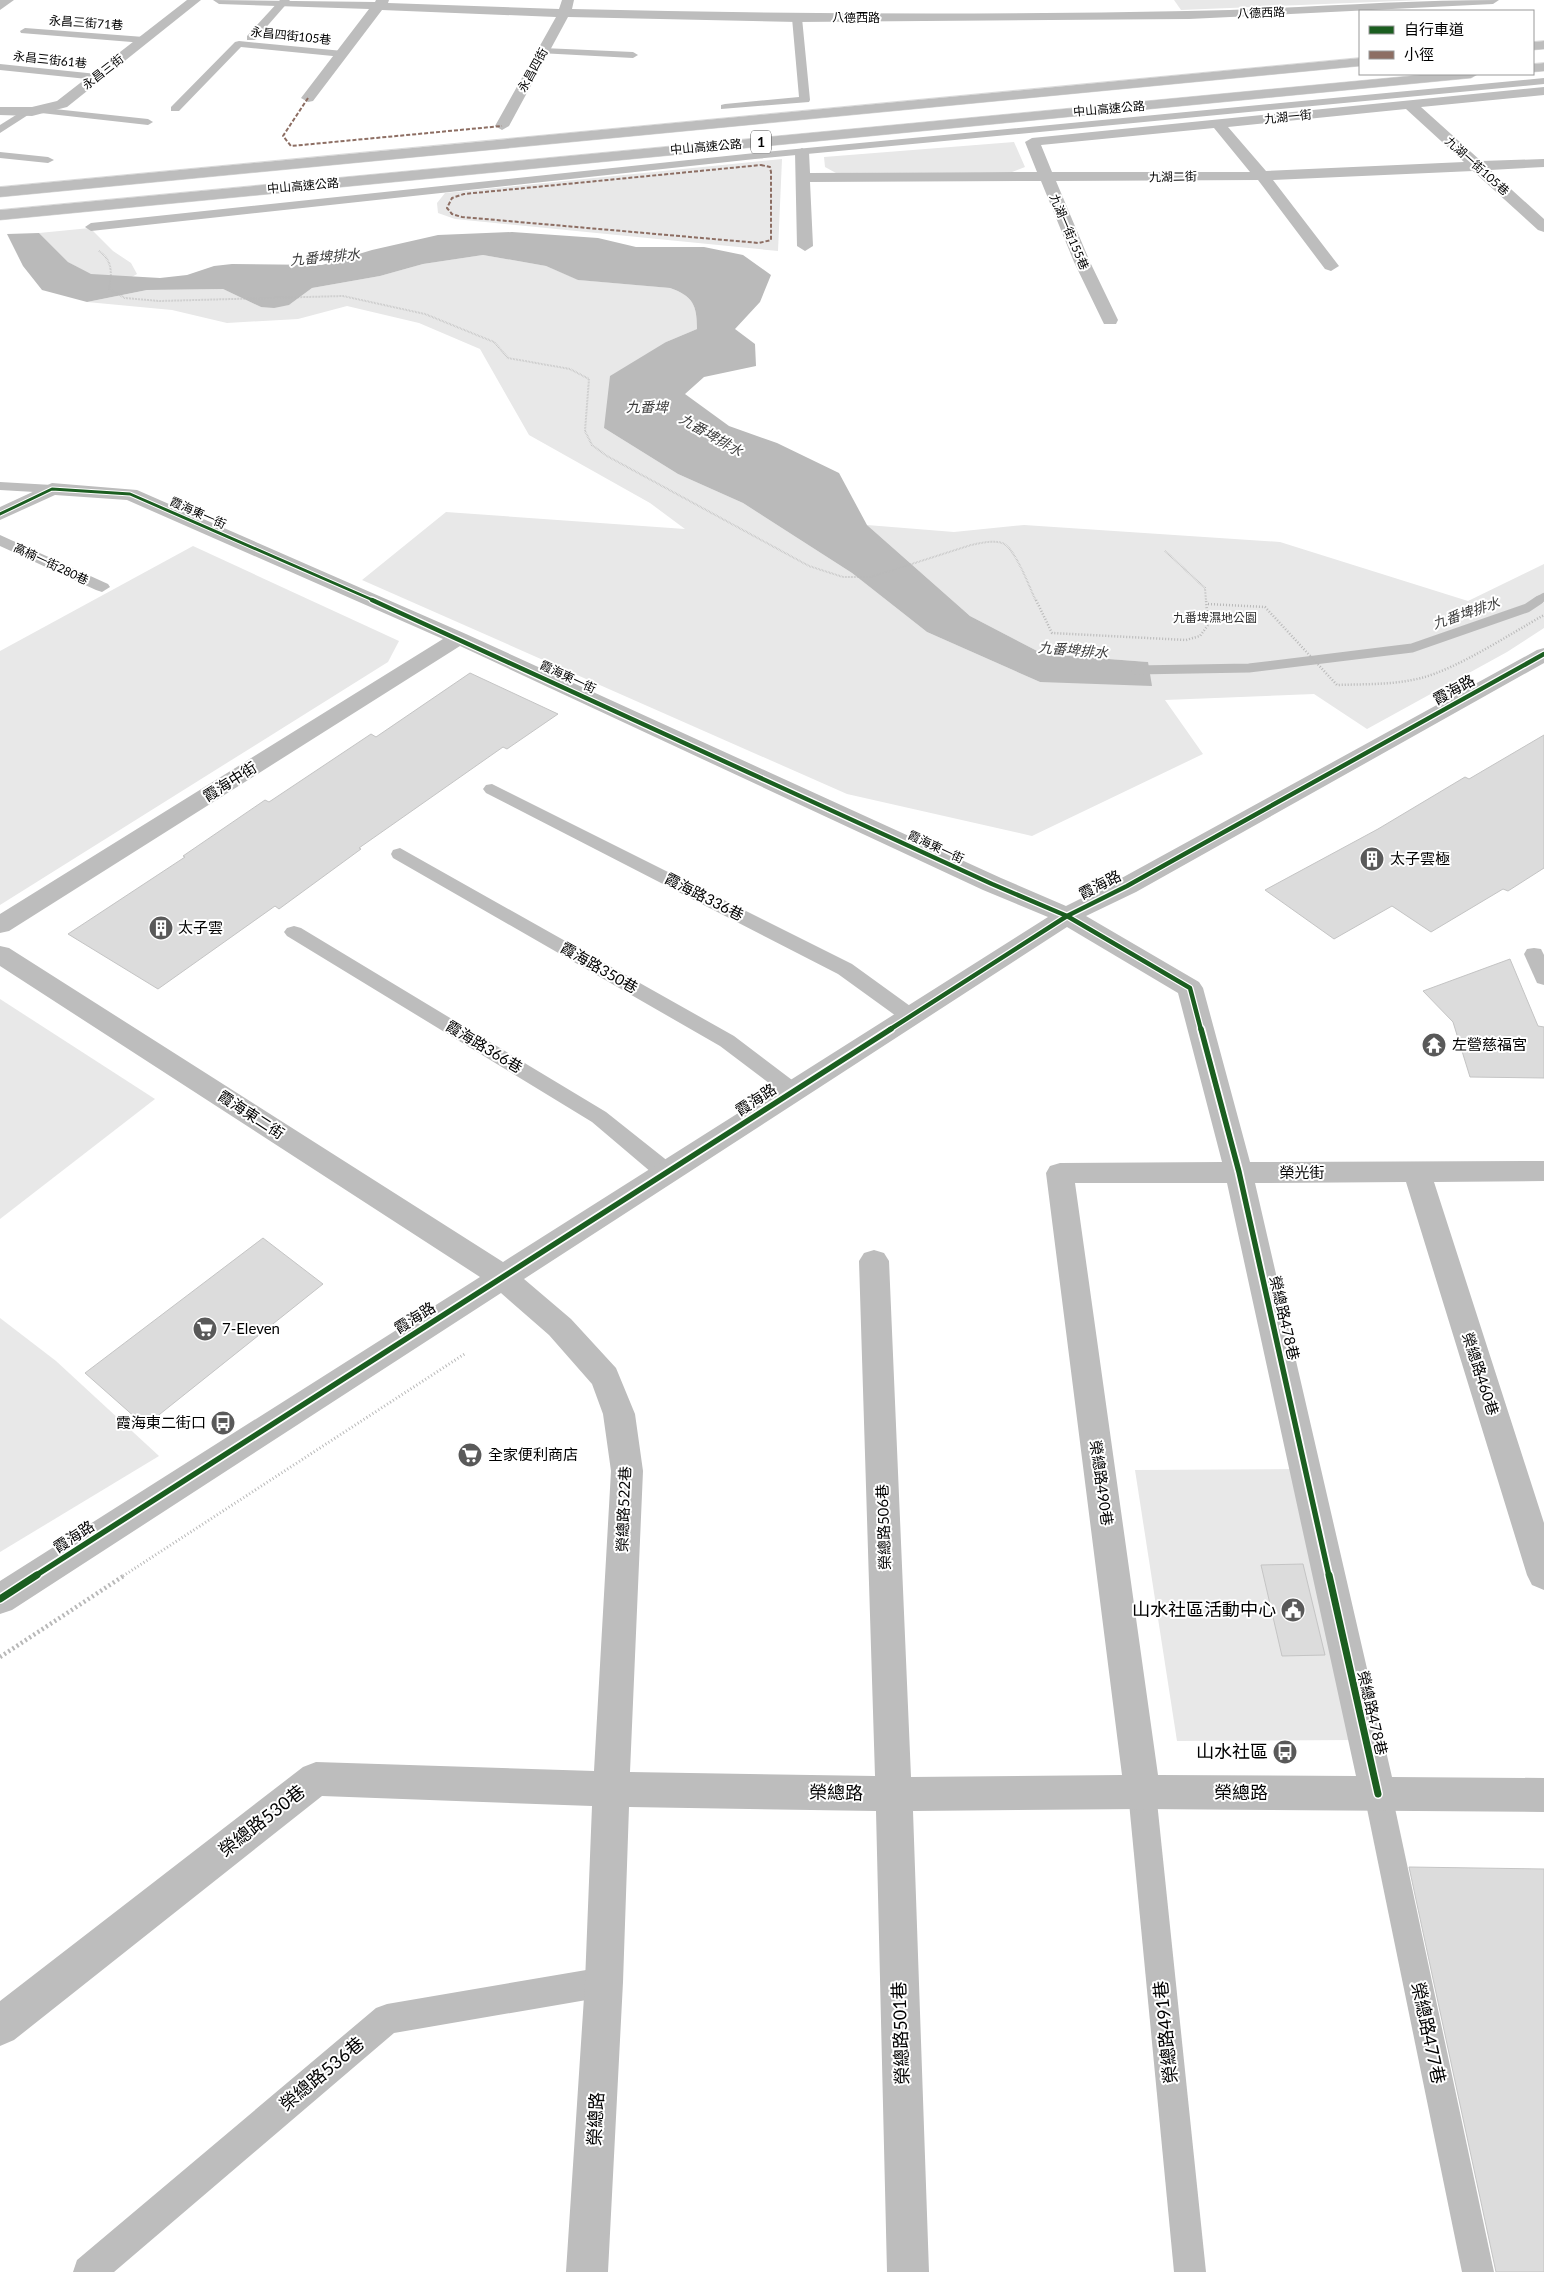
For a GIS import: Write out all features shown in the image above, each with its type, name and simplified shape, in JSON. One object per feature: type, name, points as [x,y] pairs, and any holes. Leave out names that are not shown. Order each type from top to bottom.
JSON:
[{"type":"main road","points":[[0,6],[8,0]]},
{"type":"main road","name":"永昌三街","points":[[0,110],[24,113],[45,111],[62,104],[195,0]]},
{"type":"main road","name":"八德西路","points":[[219,0],[797,14],[1188,15],[1493,0]]},
{"type":"main road","points":[[308,98],[381,4]]},
{"type":"main road","name":"永昌四街","points":[[502,126],[566,7]]},
{"type":"main road","name":"中山高速公路","points":[[0,192],[1359,62]]},
{"type":"main road","name":"中山高速公路","points":[[0,215],[1461,75]]},
{"type":"main road","name":"九湖一街","points":[[1032,142],[1544,92]]},
{"type":"main road","name":"九湖一街105巷","points":[[1410,105],[1544,227]]},
{"type":"main road","points":[[1218,124],[1262,176],[1331,266]]},
{"type":"main road","name":"九湖一街155巷","points":[[1032,142],[1082,262],[1110,320]]},
{"type":"main road","points":[[802,152],[805,246]]},
{"type":"main road","name":"九湖二街","points":[[802,178],[1262,176],[1544,163]]},
{"type":"main road","points":[[0,514],[52,489]]},
{"type":"main road","name":"霞海東一街","points":[[52,489],[130,494],[459,638],[983,880],[1067,916]]},
{"type":"main road","name":"霞海中街","points":[[0,925],[459,638]]},
{"type":"main road","name":"霞海路","points":[[0,1599],[501,1276],[1067,916],[1127,886],[1544,654]]},
{"type":"main road","name":"榮總路478巷","points":[[1067,916],[1190,988],[1239,1172],[1378,1794]]},
{"type":"main road","name":"霞海東二街","points":[[0,954],[501,1276]]},
{"type":"main road","name":"榮光街","points":[[1060,1173],[1544,1171]]},
{"type":"main road","name":"榮總路490巷","points":[[1060,1173],[1142,1792]]},
{"type":"main road","name":"榮總路460巷","points":[[1417,1173],[1544,1575]]},
{"type":"main road","name":"榮總路506巷","points":[[874,1261],[894,1794]]},
{"type":"main road","name":"榮總路522巷","points":[[501,1276],[560,1327],[605,1377],[619,1414],[627,1471],[611,1789]]},
{"type":"main road","name":"榮總路530巷","points":[[0,2026],[316,1780],[611,1789]]},
{"type":"main road","name":"榮總路","points":[[587,2272],[604,1982],[611,1789],[894,1794],[1142,1792],[1544,1795]]},
{"type":"main road","name":"榮總路501巷","points":[[894,1794],[908,2272]]},
{"type":"lane","points":[[251,38],[284,2]]},
{"type":"lane","points":[[725,107],[805,100],[797,14]]},
{"type":"lane","name":"永昌三街71巷","points":[[25,31],[144,40]]},
{"type":"lane","name":"永昌四街105巷","points":[[175,109],[239,44],[343,54]]},
{"type":"lane","points":[[543,51],[633,55]]},
{"type":"lane","name":"永昌三街61巷","points":[[0,67],[97,77]]},
{"type":"lane","points":[[91,227],[802,152],[1544,81]]},
{"type":"lane","points":[[45,111],[148,122]]},
{"type":"lane","points":[[0,130],[24,113]]},
{"type":"lane","points":[[0,155],[48,160]]},
{"type":"lane","points":[[0,486],[52,489]]},
{"type":"lane","name":"高楠一街280巷","points":[[0,540],[102,587]]},
{"type":"lane","name":"霞海路336巷","points":[[492,789],[845,970],[910,1016]]},
{"type":"lane","name":"霞海路350巷","points":[[400,854],[726,1041],[793,1091]]},
{"type":"lane","name":"霞海路366巷","points":[[294,932],[599,1117],[666,1172]]},
{"type":"lane","points":[[1534,954],[1544,978]]},
{"type":"lane","name":"榮總路491巷","points":[[1142,1792],[1190,2272]]},
{"type":"lane","name":"榮總路477巷","points":[[1378,1794],[1478,2272]]},
{"type":"lane","name":"榮總路536巷","points":[[89,2272],[387,2019],[604,1982]]},
{"type":"path","points":[[112,272],[109,289],[125,298],[219,301],[343,296],[425,314],[494,342],[508,358],[570,369],[589,379],[586,431],[592,445],[607,456],[809,566],[853,579],[891,573],[968,545],[982,542],[1003,543],[1011,550],[1052,633],[1186,640],[1200,636],[1208,625],[1206,588],[1165,551]]},
{"type":"path","points":[[1208,604],[1265,607],[1337,685],[1386,684],[1422,678],[1446,669],[1544,615]]},
{"type":"path","points":[[0,1657],[466,1353]]},
{"type":"green space","points":[[1174,0],[1423,0],[1181,10]]},
{"type":"green space","points":[[1014,142],[1025,167],[1012,172],[836,173],[825,167],[824,157]]},
{"type":"green space","points":[[782,159],[778,251],[455,219],[438,213],[437,203],[445,193]]},
{"type":"green space","points":[[90,228],[113,251],[131,263],[137,274],[130,278],[91,275],[68,262],[39,233]]},
{"type":"green space","name":"九番埤濕地公園","points":[[483,255],[546,266],[579,280],[670,288],[684,294],[695,308],[697,329],[666,342],[604,428],[678,474],[743,503],[852,573],[927,632],[1040,682],[1148,662],[1043,654],[970,616],[867,525],[954,532],[1024,525],[1280,542],[1468,601],[1544,564],[1544,628],[1507,652],[1367,729],[1314,694],[1165,700],[1203,754],[1032,836],[847,794],[362,580],[446,512],[685,529],[650,503],[529,435],[480,349],[419,323],[347,306],[298,319],[227,323],[172,310],[87,302],[147,290],[223,289],[261,307],[289,305],[312,288],[380,276],[423,264]]},
{"type":"green space","points":[[193,546],[399,641],[388,662],[0,905],[0,651]]},
{"type":"green space","points":[[0,999],[155,1099],[0,1219]]},
{"type":"green space","points":[[0,1318],[56,1361],[159,1456],[0,1552]]},
{"type":"green space","points":[[1296,1469],[1356,1740],[1177,1741],[1135,1470]]},
{"type":"water","name":"九番埤","points":[[512,232],[598,238],[636,247],[704,247],[743,255],[771,275],[760,302],[735,329],[755,344],[756,366],[704,377],[685,394],[729,426],[777,443],[839,473],[867,525],[970,616],[1043,654],[1148,662],[1152,686],[1040,682],[927,632],[852,573],[743,503],[678,474],[604,428],[610,376],[666,342],[697,329],[695,308],[689,298],[678,291],[670,288],[578,280],[546,266],[483,255],[423,264],[380,276],[312,288],[289,305],[274,308],[261,307],[223,289],[147,290],[87,302],[42,290],[23,266],[7,234],[39,233],[68,262],[91,274],[160,278],[187,275],[214,266],[232,264],[322,265],[372,250],[438,235]]},
{"type":"building","points":[[470,673],[558,714],[507,749],[503,747],[359,848],[361,849],[279,909],[275,906],[158,989],[68,934],[185,857],[183,856],[265,800],[269,802],[371,734],[376,737]]},
{"type":"building","points":[[1544,735],[1544,868],[1508,891],[1503,889],[1431,932],[1392,906],[1334,939],[1265,890],[1378,829],[1465,777],[1469,779]]},
{"type":"building","points":[[1510,959],[1538,1026],[1544,1027],[1544,1078],[1470,1077],[1453,1022],[1423,991]]},
{"type":"building","name":"7-Eleven","points":[[263,1238],[323,1284],[145,1426],[85,1373]]},
{"type":"building","name":"山水社區活動中心","points":[[1303,1564],[1325,1655],[1282,1656],[1261,1565]]},
{"type":"building","points":[[1409,1867],[1544,1869],[1544,2272],[1496,2272]]},
{"type":"waterway","name":"九番埤排水","points":[[1537,601],[1544,597]]},
{"type":"waterway","name":"九番埤排水","points":[[1136,670],[1249,668],[1412,648],[1527,608],[1539,600]]},
{"type":"marked path","points":[[308,98],[283,136],[291,146],[502,126]]},
{"type":"marked path","points":[[761,165],[770,167],[771,172],[771,240],[759,243],[462,217],[452,214],[447,208],[452,198],[464,194],[761,165]]},
{"type":"cycle path","points":[[0,514],[52,489],[130,494],[459,638],[992,884],[1067,916],[1190,988],[1239,1172],[1378,1794]]},
{"type":"cycle path","points":[[0,1599],[1067,916],[1127,886],[1544,654]]},
{"type":"place","name":"太子雲極","points":[[1372,859]]},
{"type":"place","name":"太子雲","points":[[161,928]]},
{"type":"place","name":"左營慈福宮","points":[[1434,1045]]},
{"type":"place","name":"7-Eleven","points":[[205,1329]]},
{"type":"place","name":"霞海東二街口","points":[[223,1423]]},
{"type":"place","name":"全家便利商店","points":[[470,1455]]},
{"type":"place","name":"山水社區活動中心","points":[[1293,1610]]},
{"type":"place","name":"山水社區","points":[[1285,1752]]}]
